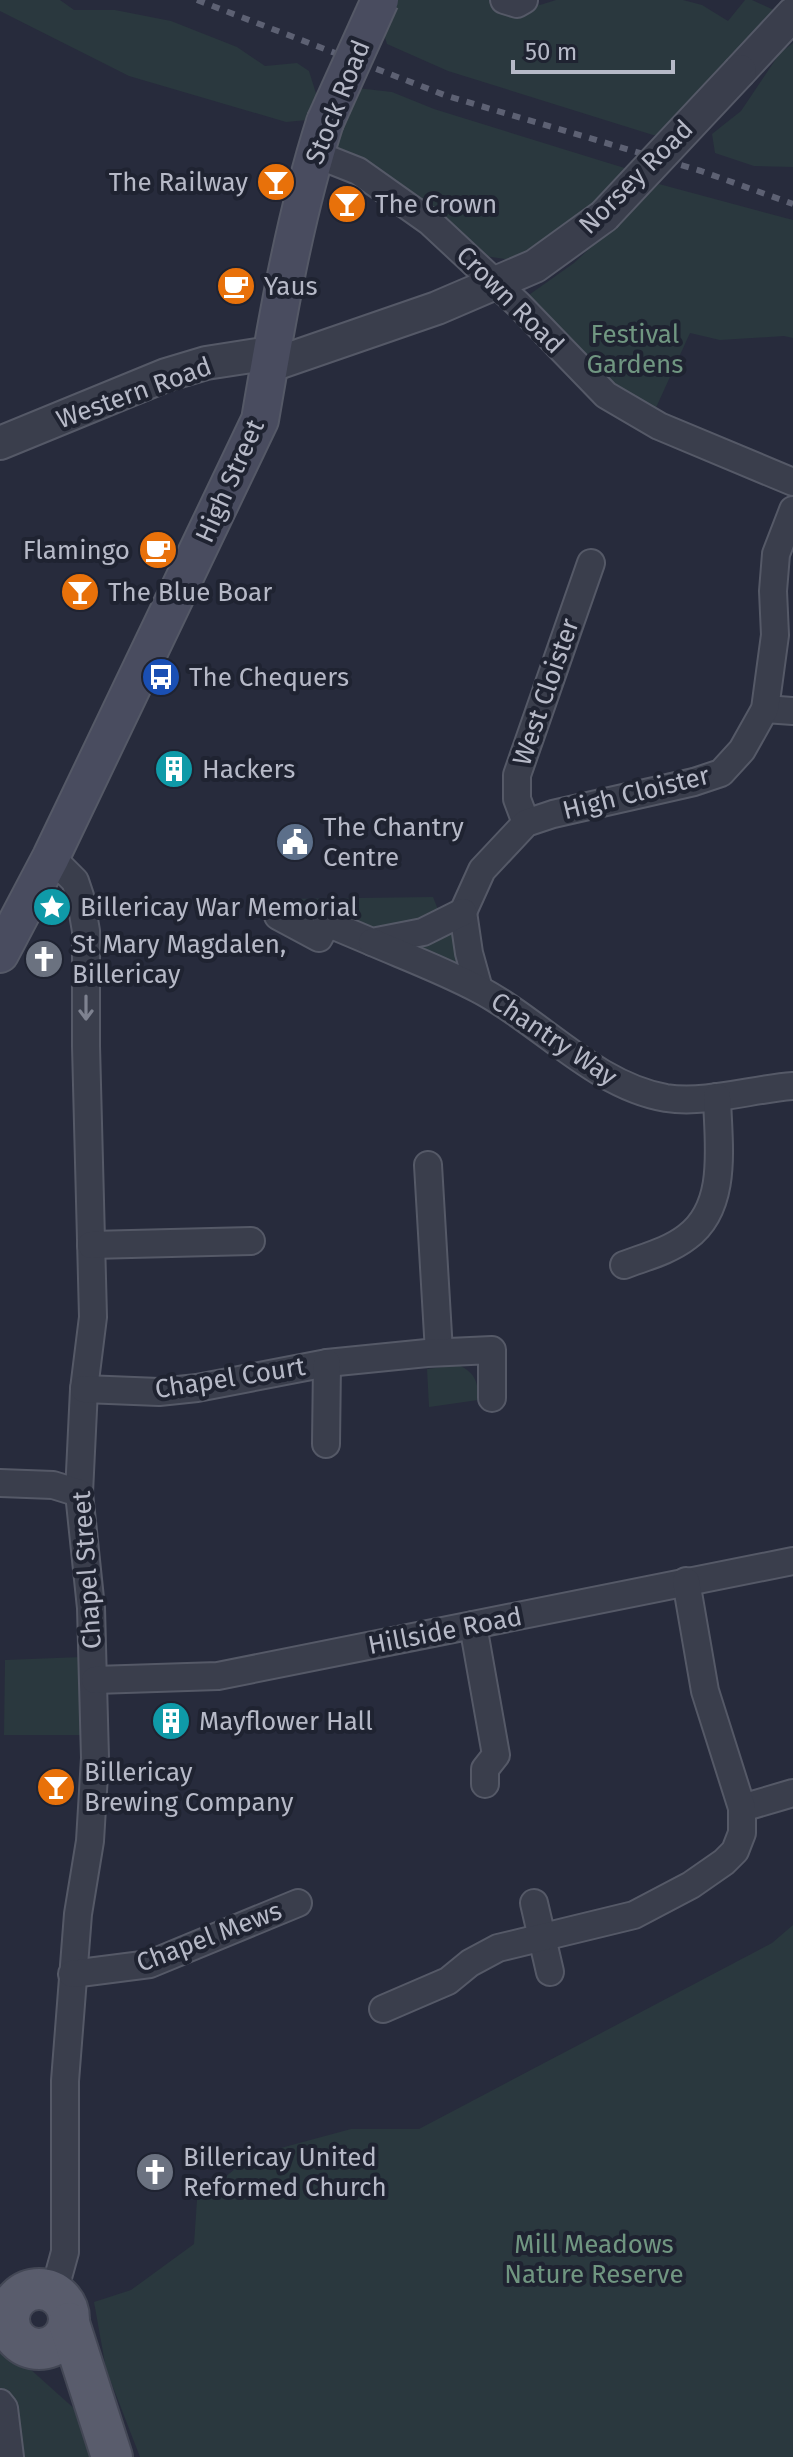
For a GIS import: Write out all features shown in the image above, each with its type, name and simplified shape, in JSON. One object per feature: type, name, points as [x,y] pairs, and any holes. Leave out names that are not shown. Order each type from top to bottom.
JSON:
[{"type":"main road","name":"Stock Road","points":[[301,206],[320,138],[380,0]]},
{"type":"main road","name":"High Street","points":[[0,954],[51,857],[260,420],[301,206]]},
{"type":"main road","points":[[4,2314],[28,2290],[42,2288],[55,2321],[81,2355],[106,2442]]},
{"type":"street","points":[[504,0],[517,4],[524,0]]},
{"type":"street","name":"Norsey Road","points":[[270,359],[437,308],[535,266],[604,216],[793,14]]},
{"type":"street","name":"Crown Road","points":[[320,138],[358,171],[430,222],[518,304],[606,395],[659,426],[793,482]]},
{"type":"street","name":"Western Road","points":[[0,443],[166,375],[206,363],[270,359]]},
{"type":"street","name":"High Cloister","points":[[526,823],[721,773],[742,750],[765,709],[775,635],[773,591],[776,554],[793,510]]},
{"type":"street","name":"West Cloister","points":[[526,823],[517,799],[517,775],[591,563]]},
{"type":"street","points":[[765,709],[793,711]]},
{"type":"street","points":[[479,989],[469,953],[463,912],[482,870],[526,823]]},
{"type":"street","name":"Chapel Street","points":[[51,857],[75,881],[86,931],[93,1317],[84,1389],[79,1493],[95,1680],[95,1758],[90,1841],[78,1914],[65,2081],[66,2238],[55,2321]]},
{"type":"street","points":[[372,942],[423,932],[463,912]]},
{"type":"street","name":"Chantry Way","points":[[278,916],[319,938],[327,923],[479,989],[624,1086],[668,1098],[717,1097],[793,1086]]},
{"type":"street","points":[[624,1265],[686,1238],[706,1219],[714,1197],[719,1164],[717,1097]]},
{"type":"street","points":[[428,1165],[439,1352]]},
{"type":"street","points":[[91,1245],[251,1241]]},
{"type":"street","name":"Chapel Court","points":[[84,1389],[159,1392],[197,1388],[327,1363],[492,1350],[492,1398]]},
{"type":"street","name":"Chapel Court","points":[[326,1444],[327,1363]]},
{"type":"street","points":[[0,1483],[53,1485],[79,1493]]},
{"type":"street","name":"Hillside Road","points":[[95,1680],[218,1676],[793,1561]]},
{"type":"street","points":[[383,2009],[448,1981],[470,1963],[498,1948],[634,1915],[661,1903],[711,1872],[735,1851],[742,1833],[742,1808],[705,1691],[686,1581]]},
{"type":"street","points":[[473,1625],[496,1755],[485,1769],[485,1784]]},
{"type":"street","points":[[742,1808],[793,1793]]},
{"type":"street","name":"Chapel Mews","points":[[72,1974],[150,1964],[298,1903]]},
{"type":"street","points":[[534,1903],[550,1972]]},
{"type":"street","points":[[0,2403],[4,2408],[10,2457]]},
{"type":"green space","points":[[0,0],[60,0],[74,10],[115,10],[171,21],[237,47],[265,66],[297,63],[309,71],[319,103],[307,120],[286,122],[129,76],[0,11]]},
{"type":"green space","points":[[384,0],[524,0],[540,5],[556,0],[683,0],[702,5],[728,21],[745,0],[752,0],[778,12],[668,135],[653,135],[448,71],[387,44],[379,19]]},
{"type":"green space","points":[[793,43],[793,167],[754,166],[715,153],[712,134],[741,111],[780,53]]},
{"type":"green space","points":[[357,88],[392,92],[434,109],[631,170],[532,263],[478,255],[323,145]]},
{"type":"green space","name":"Festival Gardens","points":[[659,184],[793,220],[793,338],[720,340],[690,333],[654,412],[620,394],[526,297],[574,263]]},
{"type":"green space","points":[[433,897],[443,922],[463,912],[479,989],[327,923],[284,899]]},
{"type":"green space","points":[[459,1365],[475,1379],[478,1400],[429,1407],[427,1369]]},
{"type":"green space","points":[[82,1657],[82,1735],[4,1735],[5,1660]]},
{"type":"green space","name":"Mill Meadows Nature Reserve","points":[[793,1925],[793,2457],[140,2457],[106,2369],[94,2302],[131,2290],[194,2244],[197,2200],[251,2156],[351,2129],[419,2129],[772,1943]]},
{"type":"green space","points":[[0,2342],[78,2412],[101,2457],[10,2457],[0,2403]]},
{"type":"railway","points":[[197,0],[447,96],[701,171],[793,204]]},
{"type":"place","name":"The Railway","points":[[276,182]]},
{"type":"place","name":"The Crown","points":[[347,204]]},
{"type":"place","name":"Yaus","points":[[236,286]]},
{"type":"place","name":"Flamingo","points":[[158,550]]},
{"type":"place","name":"The Blue Boar","points":[[80,592]]},
{"type":"place","name":"The Chequers","points":[[161,677]]},
{"type":"place","name":"Hackers","points":[[174,769]]},
{"type":"place","name":"The Chantry Centre","points":[[295,842]]},
{"type":"place","name":"Billericay War Memorial","points":[[52,907]]},
{"type":"place","name":"St Mary Magdalen, Billericay","points":[[44,959]]},
{"type":"place","name":"Mayflower Hall","points":[[171,1721]]},
{"type":"place","name":"Billericay Brewing Company","points":[[56,1787]]},
{"type":"place","name":"Billericay United Reformed Church","points":[[155,2172]]}]
